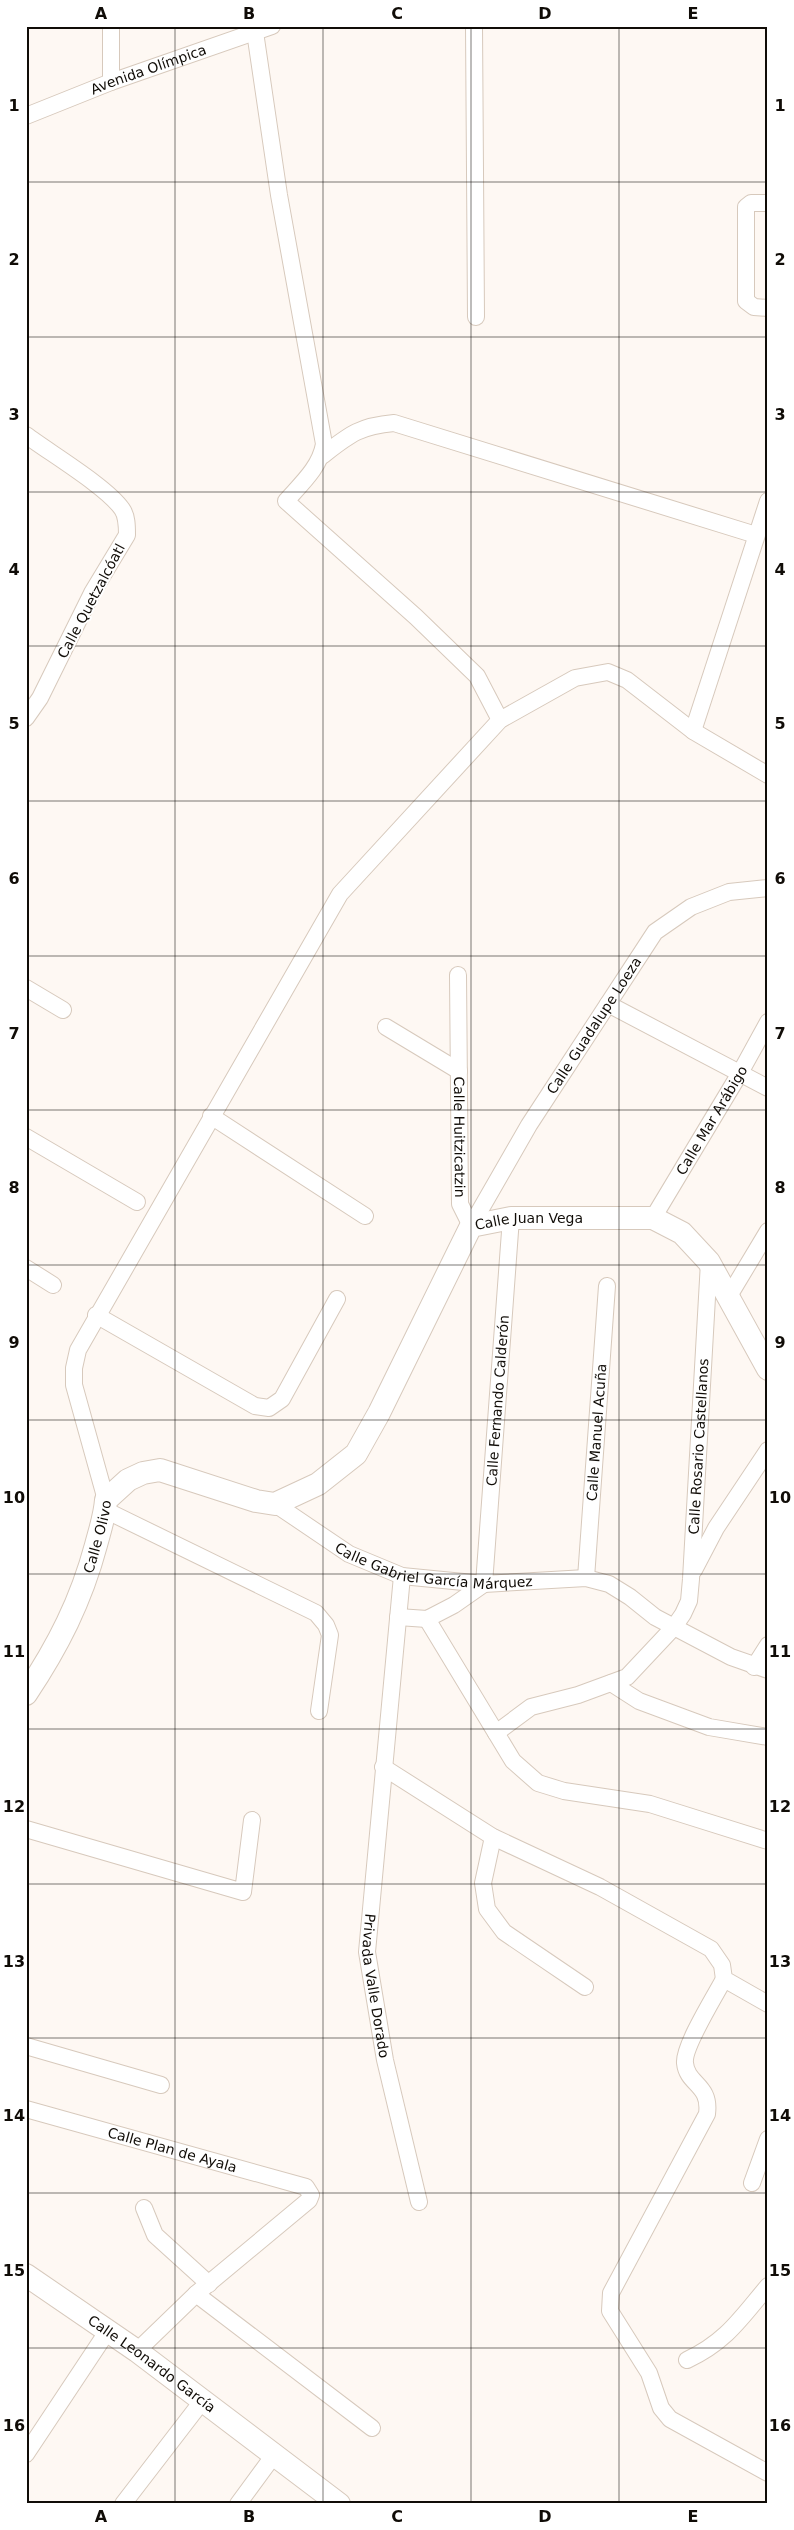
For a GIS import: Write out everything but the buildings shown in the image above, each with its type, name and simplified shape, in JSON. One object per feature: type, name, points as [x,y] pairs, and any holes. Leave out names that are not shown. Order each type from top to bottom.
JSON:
[{"type":"street","points":[[111,26],[111,82]]},
{"type":"street","name":"Avenida Olímpica","points":[[26,116],[111,82],[272,26]]},
{"type":"street","points":[[474,26],[476,317]]},
{"type":"street","points":[[255,32],[279,195],[324,444],[322,456],[315,468],[286,501],[416,617],[477,676],[500,720]]},
{"type":"street","points":[[768,202],[752,203],[746,207],[746,302],[749,305],[768,308]]},
{"type":"street","points":[[322,456],[353,432],[372,425],[394,423],[756,535]]},
{"type":"street","name":"Calle Quetzalcóatl","points":[[26,435],[110,496],[123,510],[127,525],[127,535],[92,593],[40,698],[26,718]]},
{"type":"street","points":[[693,731],[768,501]]},
{"type":"street","points":[[336,1299],[282,1399],[269,1408],[255,1406],[96,1315],[340,894],[500,720],[574,678],[608,672],[628,680],[693,731],[768,775]]},
{"type":"street","name":"Calle Guadalupe Loeza","points":[[471,1226],[529,1124],[655,932],[691,907],[729,892],[768,888]]},
{"type":"street","points":[[458,975],[458,1071]]},
{"type":"street","points":[[26,988],[63,1010]]},
{"type":"street","points":[[608,1004],[768,1088]]},
{"type":"street","name":"Calle Mar Arábigo","points":[[653,1218],[740,1073],[768,1022]]},
{"type":"street","name":"Calle Huitzicatzin","points":[[386,1027],[458,1071],[460,1204],[471,1226]]},
{"type":"street","points":[[211,1116],[365,1216]]},
{"type":"street","points":[[26,1137],[137,1202]]},
{"type":"street","name":"Calle Juan Vega","points":[[275,1504],[318,1484],[356,1454],[380,1413],[471,1226],[511,1218],[653,1218],[682,1233],[709,1262],[768,1369]]},
{"type":"street","name":"Calle Fernando Calderón","points":[[484,1584],[511,1218]]},
{"type":"street","points":[[729,1296],[768,1231]]},
{"type":"street","name":"Calle Rosario Castellanos","points":[[496,1733],[531,1707],[628,1677],[674,1627],[689,1601],[709,1262]]},
{"type":"street","points":[[26,1268],[54,1285]]},
{"type":"street","name":"Calle Manuel Acuña","points":[[586,1578],[607,1286]]},
{"type":"street","name":"Calle Olivo","points":[[26,1694],[48,1663],[76,1608],[106,1505],[74,1385],[74,1368],[78,1350],[96,1315]]},
{"type":"street","points":[[690,1579],[716,1528],[768,1450]]},
{"type":"street","name":"Calle Gabriel García Márquez","points":[[106,1505],[128,1480],[143,1473],[160,1470],[256,1500],[275,1504],[349,1554],[402,1576],[484,1584],[586,1578],[608,1584],[630,1597],[655,1617],[761,1669]]},
{"type":"street","points":[[106,1505],[316,1613],[326,1625],[330,1635],[319,1711]]},
{"type":"street","name":"Privada Valle Dorado","points":[[402,1576],[367,1952],[384,2060],[419,2202]]},
{"type":"street","points":[[398,1617],[427,1619],[454,1605],[484,1584]]},
{"type":"street","points":[[427,1619],[513,1761],[538,1783],[564,1791],[650,1804],[768,1841]]},
{"type":"street","points":[[761,1669],[768,1645]]},
{"type":"street","points":[[611,1683],[639,1701],[709,1727],[768,1737]]},
{"type":"street","points":[[383,1767],[493,1837],[600,1887],[710,1949],[722,1965],[724,1979],[688,2047],[685,2063],[691,2076],[705,2092],[708,2103],[707,2114],[611,2293],[610,2311],[649,2373],[661,2408],[670,2419],[768,2473]]},
{"type":"street","points":[[26,1829],[243,1892],[252,1820]]},
{"type":"street","points":[[493,1837],[483,1883],[487,1909],[504,1932],[585,1987]]},
{"type":"street","points":[[724,1979],[768,2004]]},
{"type":"street","points":[[26,2046],[161,2085]]},
{"type":"street","name":"Calle Plan de Ayala","points":[[26,2109],[306,2187],[311,2195],[309,2200],[209,2284]]},
{"type":"street","points":[[752,2183],[768,2139]]},
{"type":"street","points":[[137,2351],[196,2294],[209,2284],[155,2235],[144,2208]]},
{"type":"street","name":"Calle Leonardo García","points":[[26,2275],[137,2351],[339,2504]]},
{"type":"street","points":[[687,2360],[708,2350],[728,2334],[768,2286]]},
{"type":"street","points":[[196,2294],[372,2428]]},
{"type":"street","points":[[26,2454],[107,2332]]},
{"type":"street","points":[[123,2504],[203,2400]]},
{"type":"street","points":[[238,2504],[274,2455]]}]
